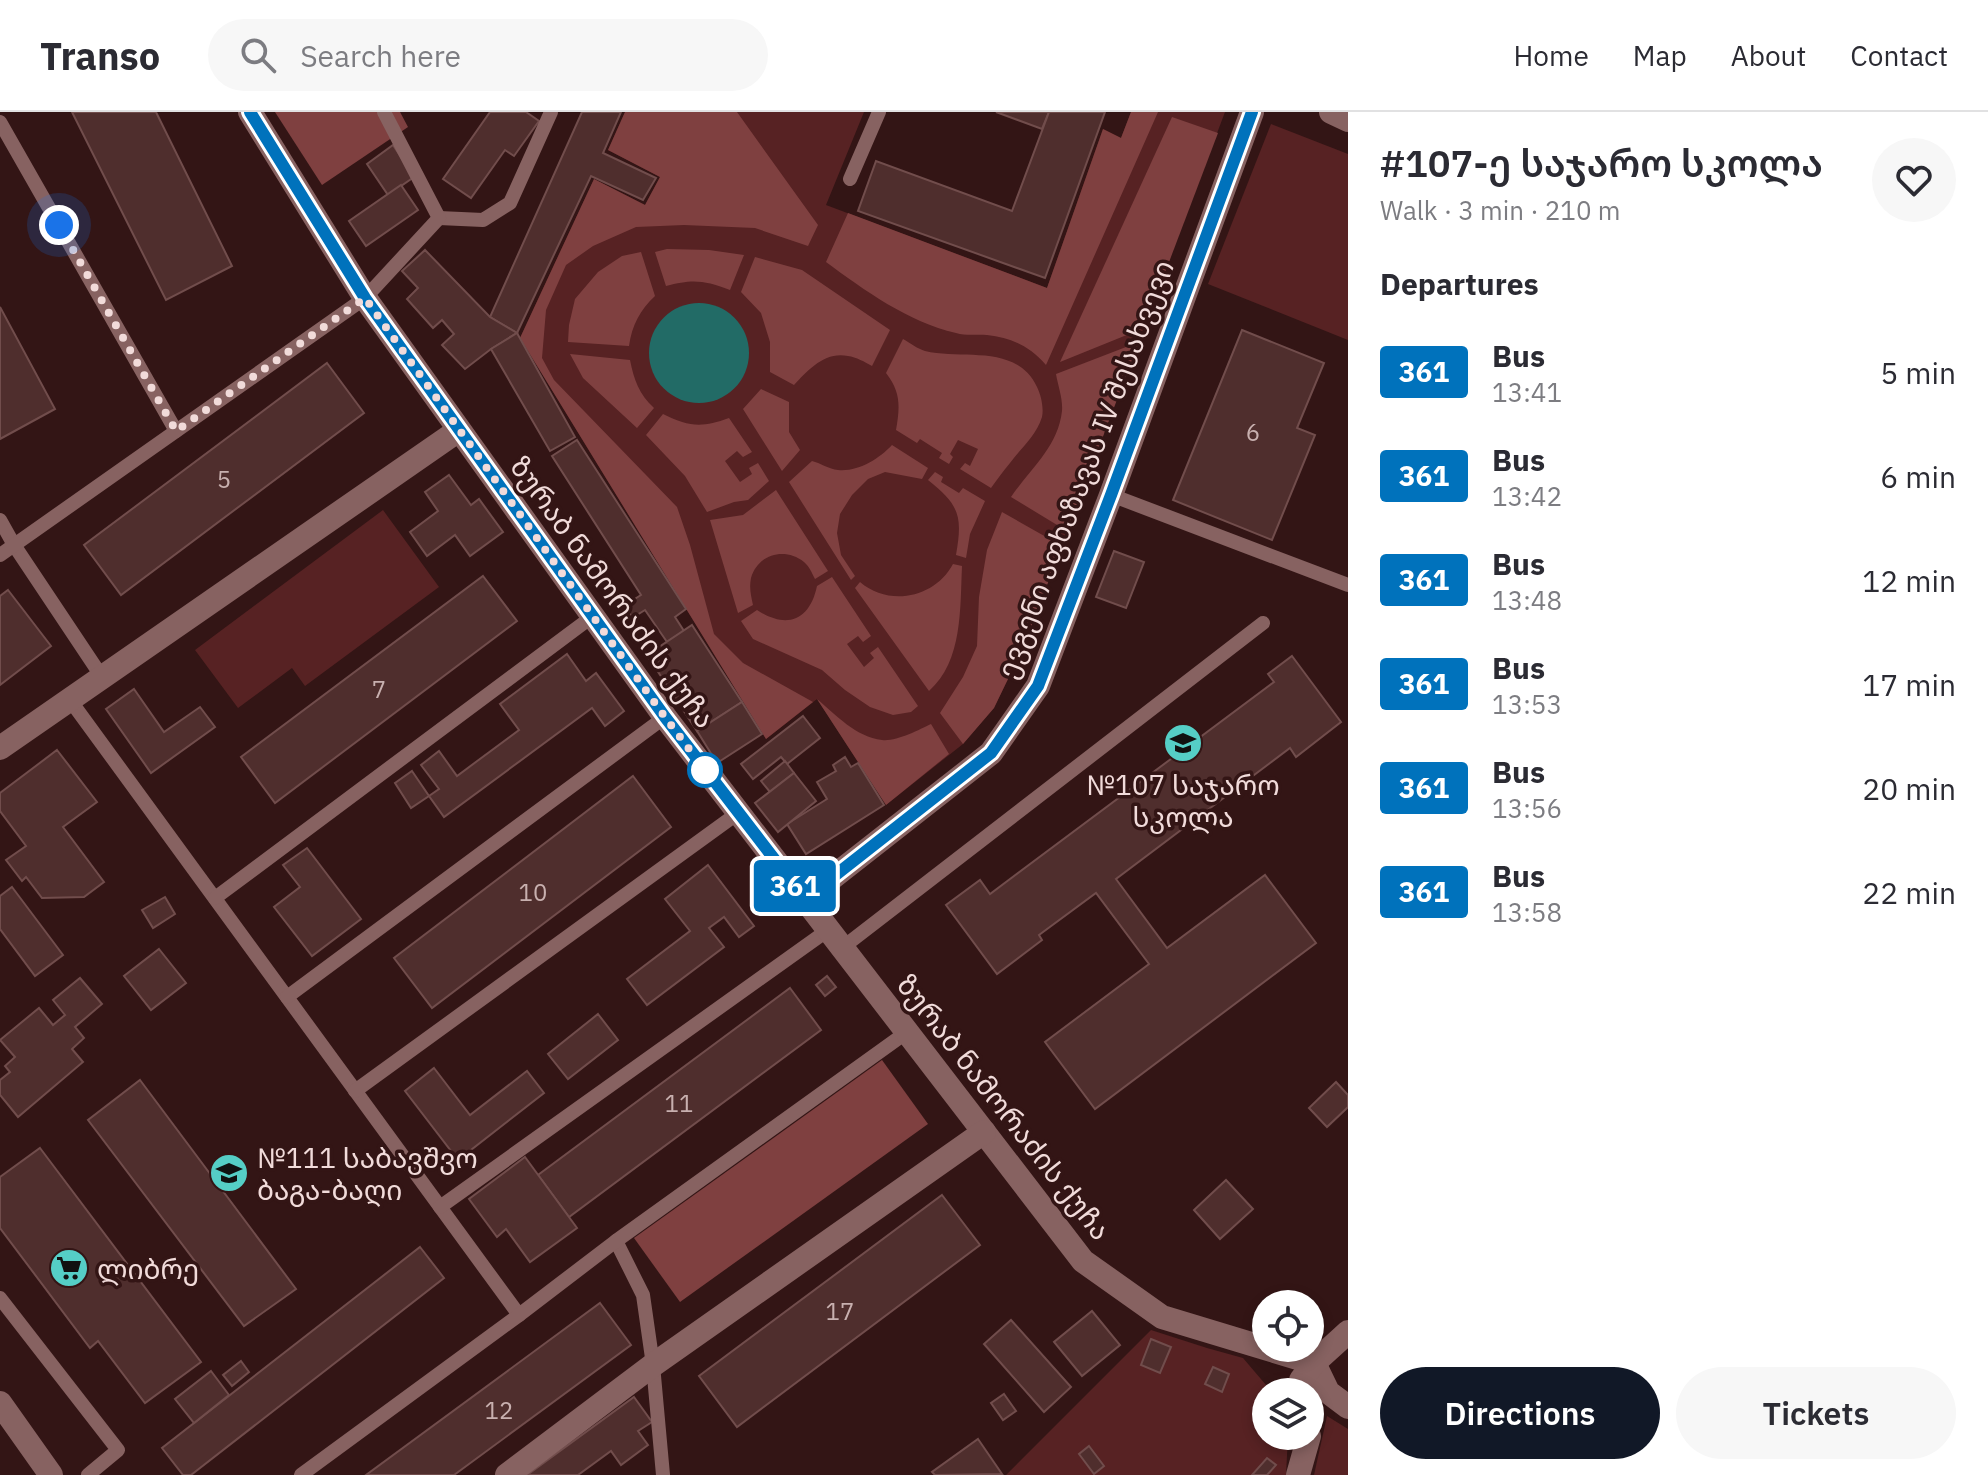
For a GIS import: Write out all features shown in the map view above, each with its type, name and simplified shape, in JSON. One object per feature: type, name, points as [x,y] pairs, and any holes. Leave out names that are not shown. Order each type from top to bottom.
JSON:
[{"type":"street","name":"ზურაბ ნამორაძის ქუჩა","points":[[250,112],[365,298],[665,717],[1083,1261],[1162,1317],[1314,1363]]},
{"type":"street","name":"ევგენი აფხაზავას IV შესახვევი","points":[[805,899],[991,753],[1038,686],[1252,112]]},
{"type":"street","points":[[1331,112],[1348,120]]},
{"type":"street","points":[[0,748],[459,430]]},
{"type":"street","points":[[507,1475],[653,1365],[984,1132]]},
{"type":"street","points":[[1303,1378],[1348,1332]]},
{"type":"street","points":[[1314,1363],[1328,1392],[1348,1407]]},
{"type":"street","points":[[0,1403],[51,1475]]},
{"type":"street","points":[[1298,1475],[1305,1450]]},
{"type":"lane","points":[[384,112],[439,218]]},
{"type":"lane","points":[[0,555],[365,298],[439,218],[483,220],[510,203],[551,112]]},
{"type":"lane","points":[[850,179],[879,112]]},
{"type":"lane","points":[[0,122],[176,431]]},
{"type":"lane","points":[[1111,495],[1348,585]]},
{"type":"lane","points":[[0,520],[102,677]]},
{"type":"lane","points":[[215,898],[593,616]]},
{"type":"lane","points":[[440,1207],[835,939],[1263,623]]},
{"type":"lane","points":[[70,700],[519,1315]]},
{"type":"lane","points":[[287,997],[665,717]]},
{"type":"lane","points":[[355,1091],[738,813]]},
{"type":"lane","points":[[301,1475],[616,1241],[907,1032]]},
{"type":"lane","points":[[616,1241],[643,1295],[663,1475]]},
{"type":"lane","points":[[0,1298],[118,1450],[88,1475]]},
{"type":"shaded area","points":[[275,112],[400,112],[408,127],[322,185]]},
{"type":"shaded area","points":[[625,112],[864,112],[826,205],[1047,288],[1103,129],[1121,138],[1131,112],[1225,112],[1023,648],[994,708],[963,744],[886,805],[817,699],[766,739],[520,338],[594,179],[645,205],[660,177],[608,150]]},
{"type":"shaded area","points":[[625,112],[737,112],[818,225],[808,246],[755,228],[684,225],[636,227],[593,246],[566,265],[546,310],[542,358],[554,380],[677,507],[714,634],[743,663],[813,702],[766,739],[520,338],[594,179],[645,205],[660,177],[608,150]]},
{"type":"shaded area","points":[[1131,112],[1158,112],[1046,365],[1026,348],[1004,338],[960,334],[921,321],[871,294],[826,262],[848,213],[1047,288],[1103,129],[1121,138]]},
{"type":"shaded area","points":[[1172,117],[1218,133],[1144,328],[1060,362]]},
{"type":"shaded area","points":[[1271,124],[1348,154],[1348,340],[1208,284]]},
{"type":"shaded area","points":[[667,249],[744,255],[730,290],[698,282],[666,286],[655,252]]},
{"type":"shaded area","points":[[641,252],[655,296],[638,318],[629,346],[568,342],[575,299],[598,272],[622,256]]},
{"type":"shaded area","points":[[755,257],[802,270],[890,330],[872,366],[851,357],[832,356],[818,363],[794,385],[770,372],[770,342],[761,313],[741,292]]},
{"type":"shaded area","points":[[903,339],[925,351],[987,356],[1016,364],[1028,373],[1037,387],[1043,410],[1039,424],[991,488],[960,469],[965,463],[970,466],[978,449],[958,440],[950,454],[953,457],[949,464],[939,458],[942,453],[920,439],[917,443],[896,430],[898,400],[886,373]]},
{"type":"shaded area","points":[[1139,342],[1067,531],[1011,497],[1055,436],[1062,406],[1056,374]]},
{"type":"shaded area","points":[[570,354],[630,360],[638,386],[654,408],[637,428],[583,378]]},
{"type":"shaded area","points":[[761,389],[789,402],[789,432],[800,450],[782,471],[743,409]]},
{"type":"shaded area","points":[[663,414],[696,425],[729,418],[752,452],[743,457],[737,451],[725,461],[740,482],[752,474],[749,468],[758,463],[769,481],[748,500],[707,512],[685,476],[646,435]]},
{"type":"shaded area","points":[[892,445],[928,468],[922,479],[885,472],[868,479],[852,495],[840,514],[837,533],[841,555],[855,576],[851,580],[789,482],[812,461],[835,469],[853,469],[874,460]]},
{"type":"shaded area","points":[[935,472],[943,477],[941,482],[959,493],[963,488],[985,501],[970,534],[966,558],[956,555],[959,530],[956,512],[928,480]]},
{"type":"shaded area","points":[[776,490],[828,571],[815,579],[797,557],[781,554],[766,558],[751,578],[753,605],[738,613],[710,520],[743,515]]},
{"type":"shaded area","points":[[383,510],[439,587],[305,686],[292,668],[238,708],[195,650]]},
{"type":"shaded area","points":[[1002,512],[1062,546],[1023,648],[994,708],[963,744],[940,713],[963,677],[977,646],[979,597],[987,550]]},
{"type":"shaded area","points":[[953,564],[962,566],[958,633],[948,665],[929,691],[855,588],[860,582],[884,595],[911,595],[935,585]]},
{"type":"shaded area","points":[[832,577],[871,636],[863,642],[858,636],[847,644],[864,667],[874,658],[870,653],[878,647],[918,706],[911,712],[893,715],[870,707],[822,670],[753,639],[741,621],[757,610],[778,619],[796,618],[809,607],[817,586]]},
{"type":"shaded area","points":[[817,699],[864,735],[882,740],[907,735],[931,724],[949,754],[886,805]]},
{"type":"shaded area","points":[[882,1060],[928,1124],[680,1302],[634,1238]]},
{"type":"shaded area","points":[[1151,1330],[1243,1358],[1260,1378],[1252,1378],[1252,1450],[1287,1450],[1286,1475],[1006,1475]]},
{"type":"shaded area","points":[[1327,1416],[1348,1429],[1348,1475],[1314,1475],[1320,1450],[1324,1450]]},
{"type":"water","points":[[699,303],[718,307],[734,318],[745,334],[749,353],[745,372],[734,388],[718,399],[699,403],[680,399],[664,388],[653,372],[649,353],[653,334],[664,318],[680,307]]},
{"type":"building","points":[[72,112],[156,112],[232,266],[166,300]]},
{"type":"building","points":[[490,112],[526,112],[539,121],[514,156],[505,150],[471,198],[443,179]]},
{"type":"building","points":[[582,112],[621,112],[603,153],[656,178],[643,200],[591,176],[517,333],[490,317]]},
{"type":"building","points":[[996,112],[1049,112],[1042,129]]},
{"type":"building","points":[[1049,112],[1105,112],[1045,278],[858,211],[876,161],[1012,211]]},
{"type":"building","points":[[393,145],[414,177],[388,195],[367,164]]},
{"type":"building","points":[[401,185],[418,210],[366,246],[349,221]]},
{"type":"building","points":[[425,250],[490,317],[517,333],[465,369],[442,345],[454,334],[442,320],[433,328],[407,299],[418,288],[402,271]]},
{"type":"building","points":[[0,307],[55,409],[0,439]]},
{"type":"building","points":[[1242,330],[1324,363],[1297,428],[1315,435],[1272,540],[1173,500]]},
{"type":"building","points":[[517,333],[575,437],[550,451],[491,349]]},
{"type":"building","points":[[327,363],[364,413],[121,595],[84,545]]},
{"type":"building","points":[[577,440],[686,609],[675,617],[684,631],[667,642],[645,610],[632,618],[625,605],[641,595],[552,456]]},
{"type":"building","points":[[449,475],[471,505],[479,499],[503,532],[470,556],[455,535],[427,556],[410,532],[438,511],[425,492]]},
{"type":"building","points":[[1114,551],[1144,562],[1126,608],[1096,597]]},
{"type":"building","points":[[483,576],[517,621],[275,803],[241,757]]},
{"type":"building","points":[[8,590],[51,646],[0,685],[0,596]]},
{"type":"building","points":[[692,625],[742,702],[697,731],[647,655]]},
{"type":"building","points":[[567,654],[586,681],[596,673],[624,711],[605,726],[592,708],[444,817],[429,796],[439,789],[421,765],[439,751],[457,776],[519,730],[500,704]]},
{"type":"building","points":[[1292,656],[1341,722],[1296,757],[1290,748],[1116,879],[1167,948],[1265,875],[1316,943],[1095,1109],[1045,1042],[1149,964],[1096,893],[1039,935],[1042,940],[997,974],[946,905],[980,880],[990,894],[1274,682],[1268,674]]},
{"type":"building","points":[[134,689],[164,732],[200,707],[215,727],[151,773],[106,709]]},
{"type":"building","points":[[742,702],[762,734],[717,763],[697,731]]},
{"type":"building","points":[[803,716],[820,738],[787,764],[781,757],[753,779],[741,764]]},
{"type":"building","points":[[57,750],[97,802],[63,827],[104,882],[84,897],[42,898],[26,877],[22,881],[6,860],[26,846],[0,811],[0,793]]},
{"type":"building","points":[[845,757],[851,767],[858,763],[884,805],[806,854],[787,824],[827,799],[817,782],[836,771],[833,765]]},
{"type":"building","points":[[785,761],[794,773],[770,792],[761,781]]},
{"type":"building","points":[[412,771],[429,796],[411,808],[395,783]]},
{"type":"building","points":[[794,773],[816,801],[778,832],[755,803]]},
{"type":"building","points":[[633,776],[671,827],[432,1008],[394,958]]},
{"type":"building","points":[[307,848],[361,919],[312,956],[274,907],[300,887],[283,865]]},
{"type":"building","points":[[708,865],[754,926],[739,937],[724,917],[709,928],[724,947],[647,1005],[627,979],[690,931],[665,899]]},
{"type":"building","points":[[12,887],[63,955],[35,976],[0,929],[0,896]]},
{"type":"building","points":[[165,897],[175,914],[153,928],[142,910]]},
{"type":"building","points":[[159,949],[186,983],[151,1010],[124,976]]},
{"type":"building","points":[[827,976],[836,987],[825,996],[816,985]]},
{"type":"building","points":[[80,978],[102,1004],[75,1027],[84,1038],[72,1049],[83,1062],[18,1117],[0,1095],[0,1080],[10,1072],[5,1066],[15,1057],[0,1040],[39,1008],[53,1025],[65,1015],[53,1000]]},
{"type":"building","points":[[790,988],[821,1030],[569,1217],[538,1175]]},
{"type":"building","points":[[598,1014],[618,1040],[568,1079],[548,1054]]},
{"type":"building","points":[[434,1068],[470,1115],[527,1071],[544,1093],[458,1160],[405,1091]]},
{"type":"building","points":[[140,1080],[296,1289],[244,1326],[88,1120]]},
{"type":"building","points":[[1336,1082],[1348,1095],[1348,1107],[1327,1127],[1309,1108]]},
{"type":"building","points":[[40,1148],[201,1362],[145,1403],[98,1341],[90,1348],[0,1228],[0,1177]]},
{"type":"building","points":[[525,1157],[577,1228],[530,1262],[506,1229],[497,1237],[469,1199]]},
{"type":"building","points":[[1226,1180],[1253,1209],[1220,1239],[1194,1210]]},
{"type":"building","points":[[942,1195],[980,1245],[737,1427],[699,1376]]},
{"type":"building","points":[[420,1247],[444,1278],[191,1475],[183,1475],[162,1448]]},
{"type":"building","points":[[600,1303],[631,1345],[454,1475],[366,1475]]},
{"type":"building","points":[[1092,1311],[1120,1345],[1082,1376],[1054,1342]]},
{"type":"building","points":[[1011,1320],[1071,1387],[1044,1412],[984,1344]]},
{"type":"building","points":[[1151,1339],[1171,1347],[1160,1373],[1141,1365]]},
{"type":"building","points":[[241,1361],[249,1372],[232,1386],[223,1375]]},
{"type":"building","points":[[1213,1367],[1229,1374],[1222,1392],[1205,1384]]},
{"type":"building","points":[[211,1371],[229,1395],[194,1423],[175,1399]]},
{"type":"building","points":[[1004,1394],[1016,1411],[1003,1420],[991,1403]]},
{"type":"building","points":[[634,1397],[652,1422],[638,1431],[648,1445],[621,1465],[611,1451],[578,1475],[527,1475]]},
{"type":"building","points":[[978,1439],[1002,1474],[935,1475],[932,1472]]},
{"type":"building","points":[[1089,1446],[1104,1466],[1094,1474],[1079,1454]]},
{"type":"building","points":[[1267,1458],[1276,1465],[1267,1475],[1252,1475]]},
{"type":"bus line","name":"361","points":[[250,112],[365,298],[665,717],[805,899],[991,753],[1038,686],[1252,112]]},
{"type":"place","name":"№107 საჯარო სკოლა","points":[[1183,743]]},
{"type":"place","name":"№111 საბავშვო ბაგა-ბაღი","points":[[229,1173]]},
{"type":"place","name":"ლიბრე","points":[[69,1268]]},
{"type":"route","points":[[59,225],[176,431],[365,298],[705,770]]}]
